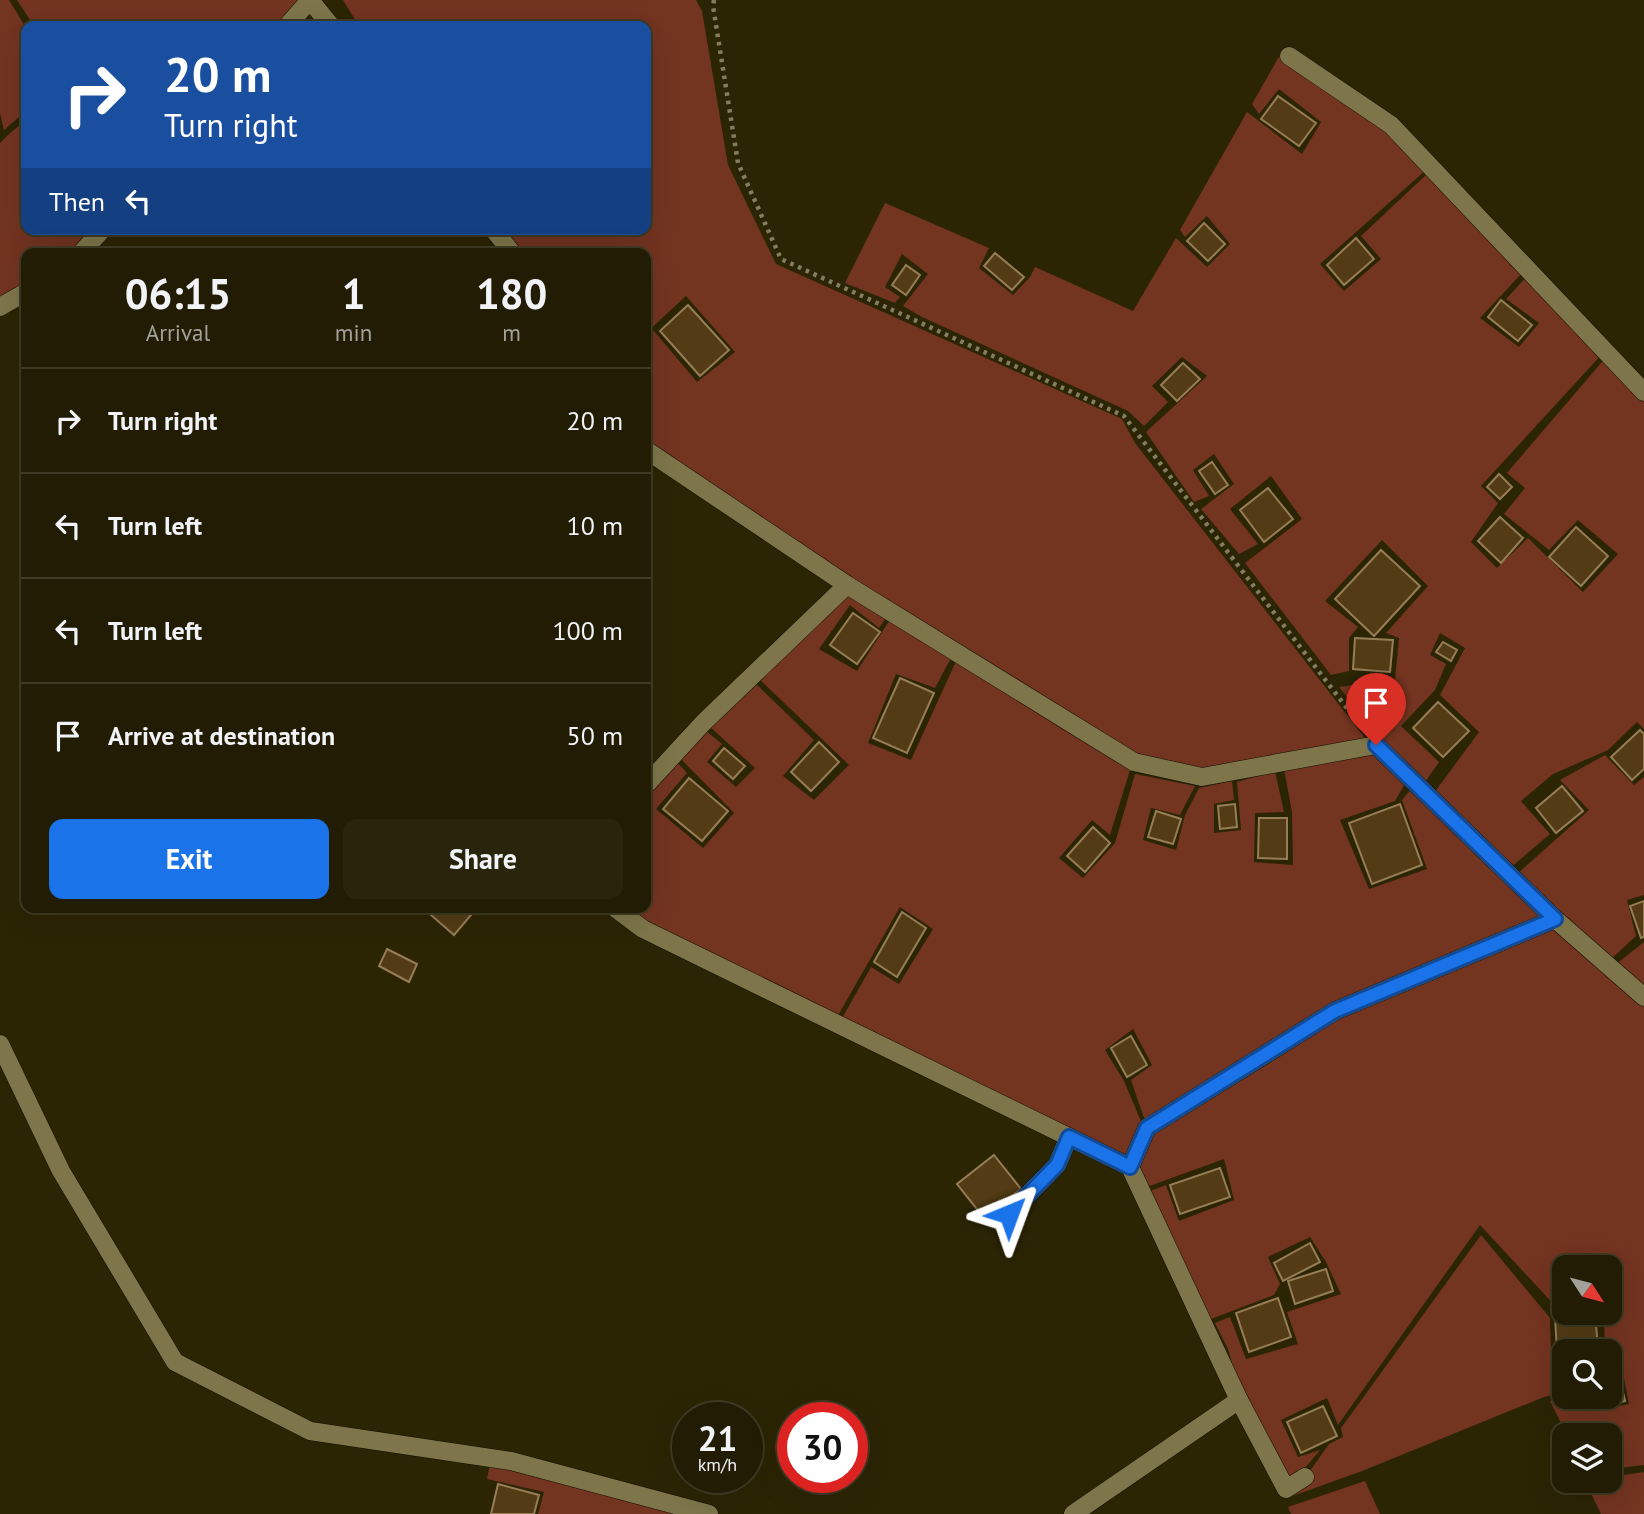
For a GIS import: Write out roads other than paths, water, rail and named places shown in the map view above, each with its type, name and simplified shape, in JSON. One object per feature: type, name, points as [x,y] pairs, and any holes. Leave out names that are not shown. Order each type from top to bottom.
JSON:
[{"type":"street","points":[[291,21],[310,0],[327,21]]},
{"type":"street","points":[[1289,56],[1391,125],[1644,392]]},
{"type":"street","points":[[86,248],[97,235]]},
{"type":"street","points":[[0,307],[21,295]]},
{"type":"street","points":[[651,453],[846,585],[1135,762],[1202,777],[1376,745],[1555,919],[1644,997]]},
{"type":"street","points":[[651,780],[703,723],[846,585]]},
{"type":"street","points":[[622,913],[643,929],[1130,1167],[1239,1400],[1286,1489],[1305,1477]]},
{"type":"street","points":[[1130,1167],[1147,1128],[1335,1011],[1555,919]]},
{"type":"street","points":[[0,1044],[61,1171],[175,1362],[310,1431],[511,1461],[709,1514]]},
{"type":"street","points":[[1009,1214],[1057,1165],[1069,1137]]},
{"type":"street","points":[[1073,1514],[1239,1400]]}]
